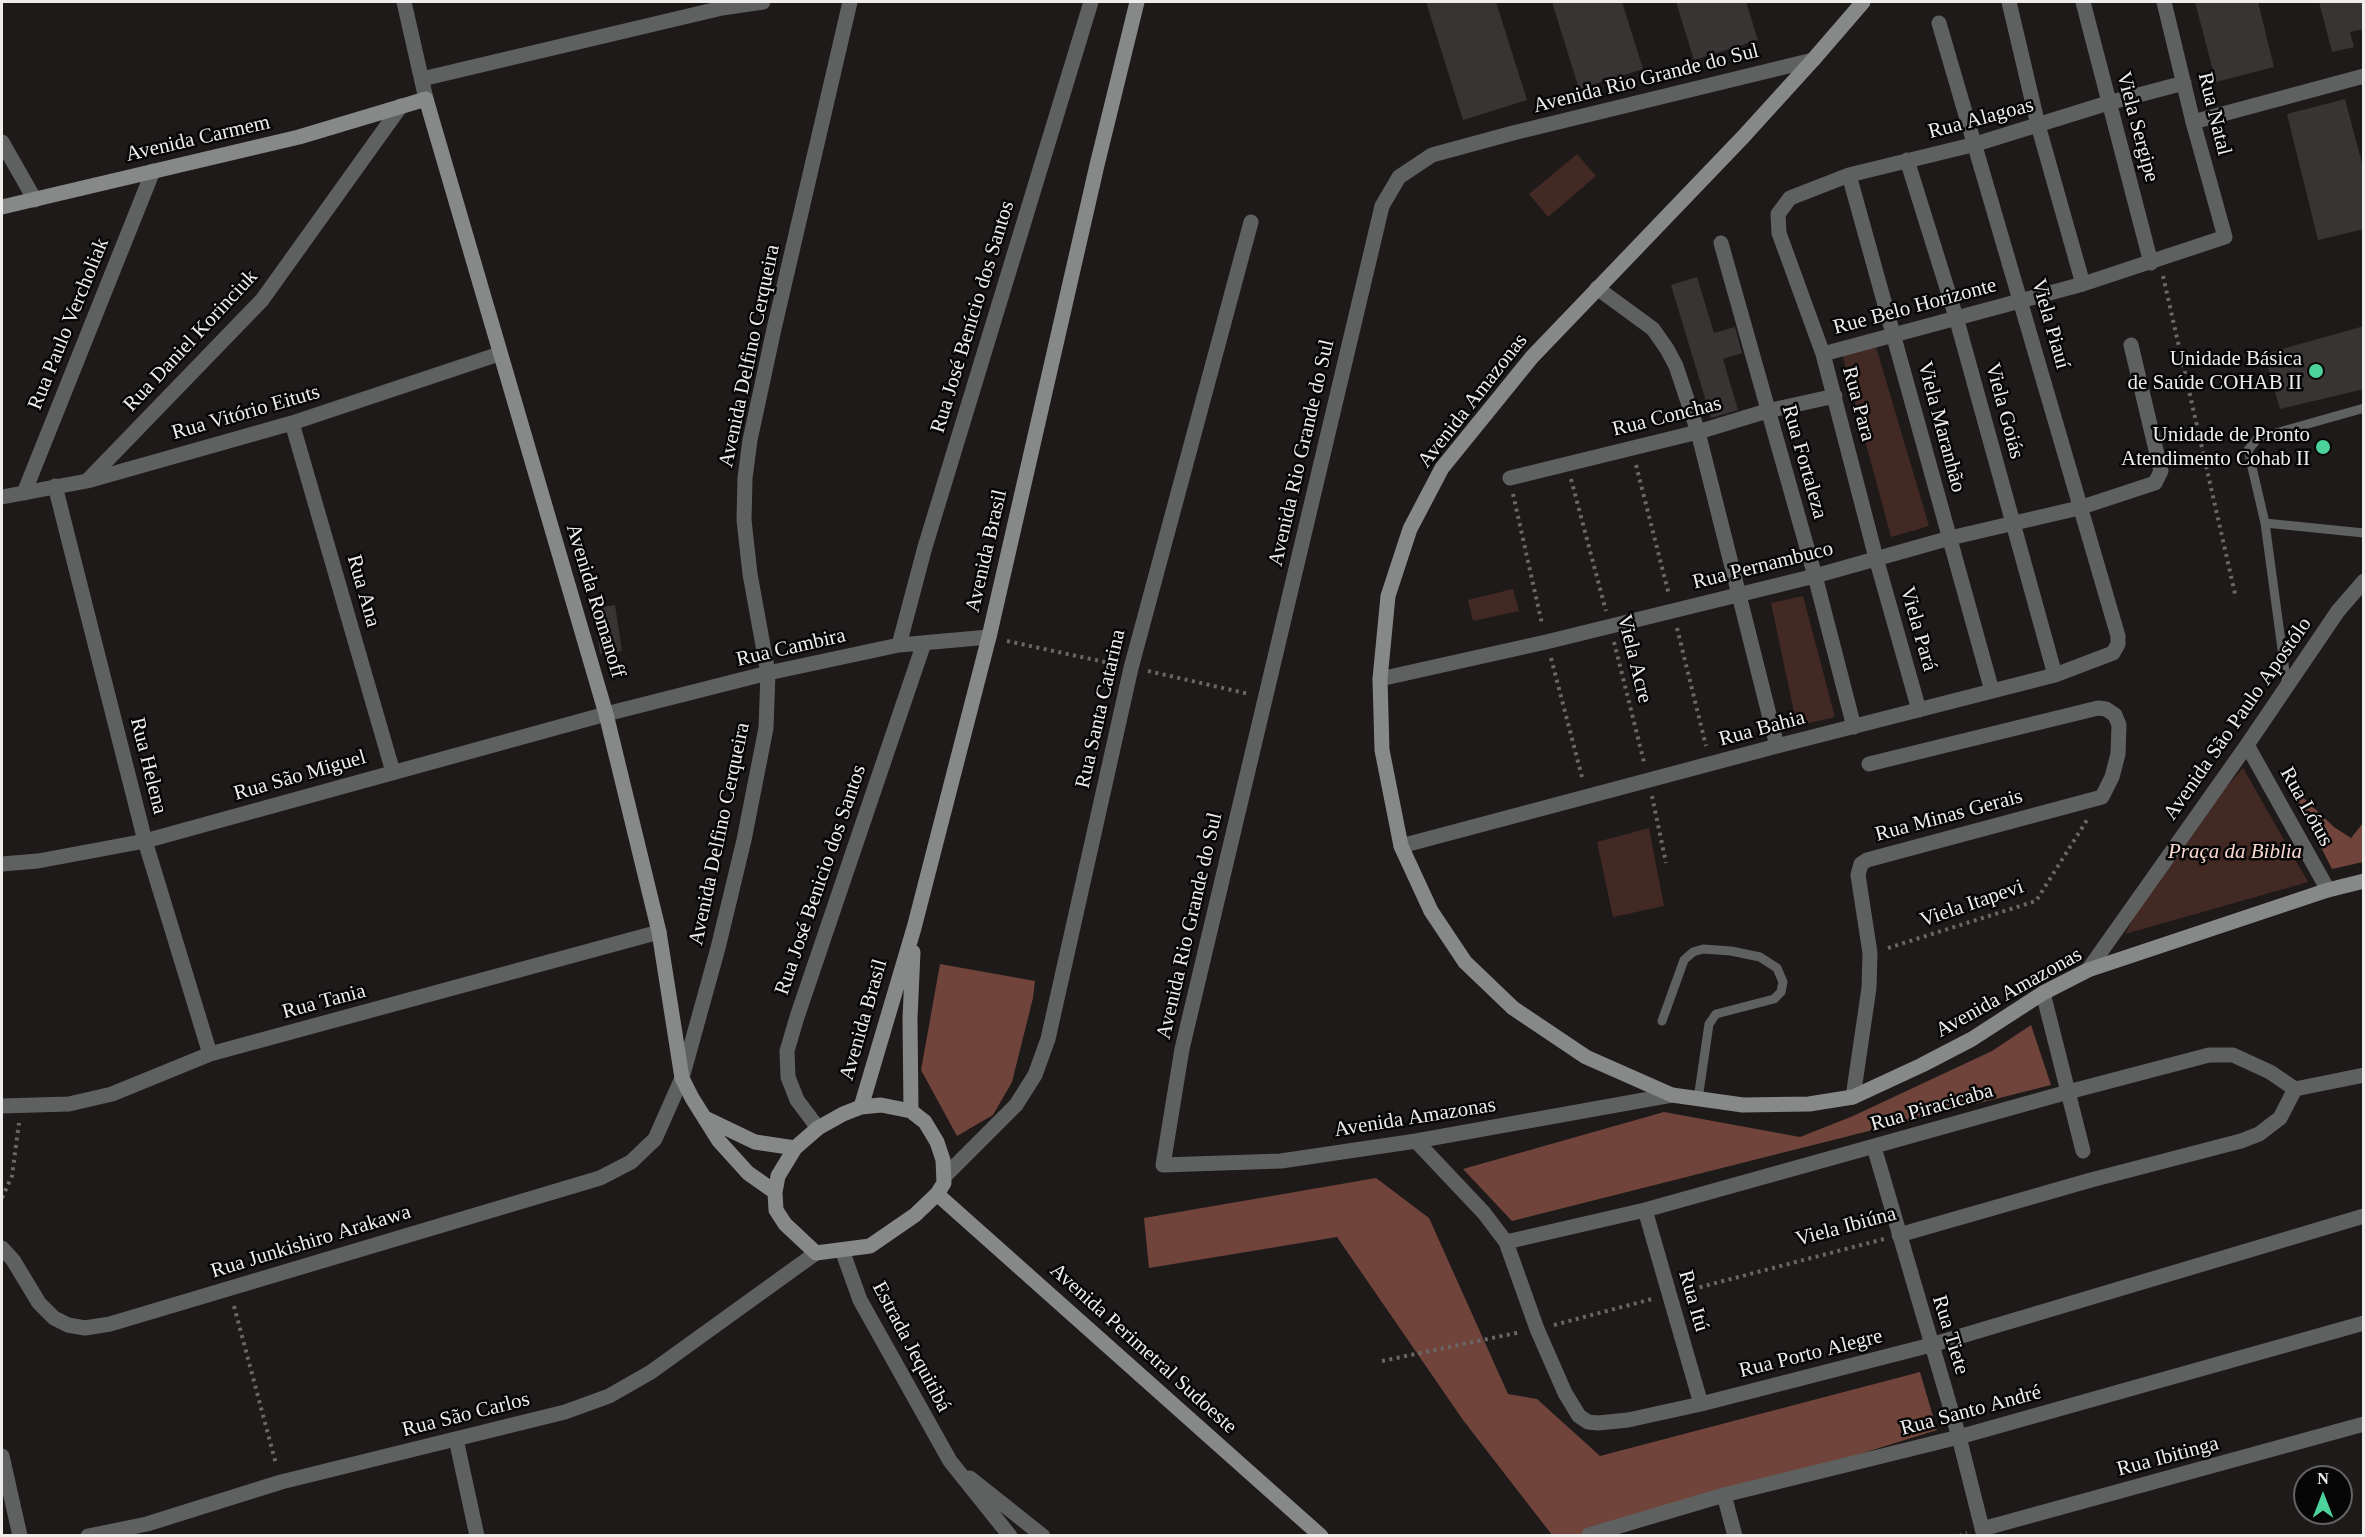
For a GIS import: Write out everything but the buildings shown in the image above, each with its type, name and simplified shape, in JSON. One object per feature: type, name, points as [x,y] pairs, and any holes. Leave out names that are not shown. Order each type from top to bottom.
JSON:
[{"type":"street","name":"Avenida Romanoff","points":[[404,2],[426,99],[606,714],[659,932],[682,1078],[718,1141],[748,1173],[775,1192]]},
{"type":"street","points":[[422,79],[722,8],[763,2]]},
{"type":"street","name":"Avenida Delfino Cerqueira","points":[[655,1139],[682,1078],[744,840],[766,728],[768,673],[750,574],[744,520],[745,478],[750,440],[774,329],[850,2]]},
{"type":"street","name":"Rua José Benício dos Santos","points":[[899,645],[925,547],[1091,2]]},
{"type":"street","name":"Avenida Brasil","points":[[861,1107],[914,928],[989,637],[1097,165],[1137,2]]},
{"type":"street","name":"Avenida Amazonas","points":[[1863,2],[1814,60],[1743,137],[1532,357],[1442,468],[1410,529],[1388,596],[1380,679],[1382,750],[1401,846],[1431,911],[1465,962],[1513,1008],[1586,1056],[1672,1095],[1761,1105],[1809,1104],[1853,1097],[1972,1040],[2043,993],[2088,970],[2328,890],[2364,881]]},
{"type":"street","points":[[2009,2],[2038,125],[2082,284]]},
{"type":"street","name":"Viela Sergipe","points":[[2083,2],[2108,103],[2155,262]]},
{"type":"street","name":"Rua Natal","points":[[2164,2],[2193,122],[2225,237]]},
{"type":"street","name":"Viela Piauí","points":[[1940,23],[2118,636]]},
{"type":"street","name":"Avenida Rio Grande do Sul","points":[[1163,1165],[1182,1049],[1382,206],[1399,177],[1432,155],[1513,133],[1814,60]]},
{"type":"street","points":[[2193,122],[2364,76]]},
{"type":"street","name":"Rua Alagoas","points":[[1790,198],[1849,175],[1976,144],[2108,103],[2184,83]]},
{"type":"street","points":[[401,106],[426,99]]},
{"type":"street","name":"Avenida Carmem","points":[[2,207],[299,137],[401,106]]},
{"type":"street","name":"Rua Daniel Korinciuk","points":[[87,481],[262,300],[401,106]]},
{"type":"street","points":[[2,142],[35,200]]},
{"type":"street","name":"Viela Goiás","points":[[1907,160],[1956,317],[2055,675]]},
{"type":"street","name":"Rua Paulo Vercholiak","points":[[24,493],[153,171]]},
{"type":"street","name":"Viela Maranhão","points":[[1849,175],[1992,691]]},
{"type":"street","name":"Rua Para","points":[[1790,198],[1778,214],[1779,233],[1823,354],[1876,558]]},
{"type":"street","name":"Rua Santa Catarina","points":[[945,1176],[1016,1105],[1035,1075],[1048,1040],[1131,668],[1251,222]]},
{"type":"street","name":"Rue Belo Horizonte","points":[[1823,354],[2082,284],[2155,262],[2225,237]]},
{"type":"street","name":"Rua Fortaleza","points":[[1721,243],[1815,576],[1854,727]]},
{"type":"street","points":[[1597,288],[1653,329],[1667,348],[1676,366],[1698,432],[1737,595],[1777,746]]},
{"type":"street","name":"Rua Pernambuco","points":[[1380,679],[1815,576],[1950,538],[2079,508],[2155,483],[2161,471],[2131,345]]},
{"type":"street","name":"Rua Vitório Eituts","points":[[2,497],[87,481],[292,423],[499,354]]},
{"type":"street","name":"Rua Conchas","points":[[1510,478],[1698,432],[1767,411],[1835,396]]},
{"type":"street","name":"Rua Ana","points":[[292,423],[393,772]]},
{"type":"street","name":"Rua Helena","points":[[56,486],[145,841],[210,1054]]},
{"type":"street","name":"Viela Pará","points":[[1876,558],[1919,710]]},
{"type":"street","name":"Avenida São Paulo Apostólo","points":[[2088,970],[2247,745],[2338,611],[2364,581]]},
{"type":"street","name":"Rua Bahia","points":[[1401,846],[2055,675],[2109,657],[2116,648],[2118,636]]},
{"type":"street","name":"Rua Cambira","points":[[606,714],[768,673],[899,645],[989,637]]},
{"type":"street","name":"Rua José Benicio dos Santos","points":[[818,1128],[797,1100],[788,1077],[788,1051],[797,1017],[924,643]]},
{"type":"street","points":[[1869,764],[2098,708],[2106,709],[2115,715],[2119,725],[2118,754],[2112,777],[2102,797]]},
{"type":"street","name":"Rua São Miguel","points":[[2,864],[38,861],[145,841],[606,714]]},
{"type":"street","name":"Rua Lótus","points":[[2247,745],[2328,890]]},
{"type":"street","name":"Rua Minas Gerais","points":[[1853,1097],[1869,988],[1870,953],[1858,875],[1861,864],[1867,860],[2102,797]]},
{"type":"street","points":[[911,1111],[910,1018],[914,928]]},
{"type":"street","name":"Rua Tania","points":[[2,1106],[69,1104],[112,1094],[210,1054],[659,932]]},
{"type":"street","points":[[2043,993],[2083,1150]]},
{"type":"street","name":"Rua Piracicaba","points":[[1506,1242],[1646,1210],[2208,1055],[2233,1055],[2270,1072],[2295,1089]]},
{"type":"street","points":[[2295,1089],[2364,1075]]},
{"type":"street","name":"Viela Ibiúna","points":[[1899,1235],[2091,1180],[2241,1141],[2259,1134],[2280,1118],[2295,1089]]},
{"type":"street","name":"Avenida Amazonas","points":[[1163,1165],[1281,1161],[1416,1141],[1672,1095]]},
{"type":"street","points":[[881,1105],[911,1111],[926,1122],[937,1142],[945,1176],[944,1183],[937,1194],[915,1215],[870,1246],[816,1253],[785,1224],[776,1210],[775,1192],[778,1176],[795,1148],[818,1128],[861,1107],[881,1105]]},
{"type":"street","points":[[705,1118],[755,1142],[795,1148]]},
{"type":"street","name":"Rua Junkishiro Arakawa","points":[[2,1248],[13,1260],[39,1303],[54,1318],[68,1325],[85,1328],[110,1324],[600,1178],[631,1162],[655,1139]]},
{"type":"street","name":"Rua Porto Alegre","points":[[1416,1141],[1477,1205],[1506,1242],[1537,1329],[1569,1400],[1579,1416],[1588,1422],[1598,1423],[1628,1420],[1701,1404],[1931,1345],[2364,1216]]},
{"type":"street","name":"Rua Tiete","points":[[1874,1147],[1959,1437],[1983,1532]]},
{"type":"street","name":"Avenida Perimetral Sudoeste","points":[[937,1194],[1322,1536]]},
{"type":"street","name":"Rua Itú","points":[[1646,1210],[1701,1404]]},
{"type":"street","name":"Estrada Jequitibá","points":[[842,1250],[860,1300],[950,1461],[1010,1536]]},
{"type":"street","name":"Rua São Carlos","points":[[88,1536],[147,1530],[281,1482],[565,1412],[609,1396],[651,1372],[816,1253]]},
{"type":"street","name":"Rua Santo André","points":[[1589,1535],[1724,1495],[1959,1437],[2364,1323]]},
{"type":"street","name":"Rua Ibitinga","points":[[1983,1532],[2364,1425]]},
{"type":"street","points":[[456,1439],[474,1535]]},
{"type":"street","points":[[2,1456],[20,1536]]},
{"type":"street","name":"Estrada Jequitibá","points":[[950,1461],[1043,1536]]},
{"type":"street","points":[[1724,1495],[1735,1536]]},
{"type":"lane","points":[[2287,686],[2265,523],[2248,450],[2258,438],[2364,408]]},
{"type":"lane","points":[[2265,523],[2364,533]]},
{"type":"lane","points":[[1662,1021],[1684,960],[1693,952],[1703,949],[1731,951],[1760,957],[1777,968],[1784,982],[1781,992],[1774,999],[1716,1014],[1709,1024],[1698,1099]]},
{"type":"path","points":[[2155,262],[2236,598]]},
{"type":"path","name":"Viela Acre","points":[[1567,464],[1610,626],[1666,863]]},
{"type":"path","name":"Viela Itapevi","points":[[1870,953],[2036,901],[2102,797]]},
{"type":"path","points":[[2,1198],[12,1176],[21,1107]]},
{"type":"path","name":"Viela Ibiúna","points":[[1382,1360],[1537,1329],[1899,1235]]},
{"type":"path","points":[[229,1288],[281,1482]]},
{"type":"green space","points":[[1577,154],[1596,176],[1548,217],[1529,194]]},
{"type":"green space","points":[[1876,347],[1929,526],[1891,537],[1842,354]]},
{"type":"green space","points":[[1513,589],[1519,611],[1473,621],[1468,600]]},
{"type":"green space","points":[[1803,596],[1835,717],[1797,726],[1771,603]]},
{"type":"green space","name":"Praça da Biblia","points":[[2243,768],[2308,882],[2125,934],[2171,849]]},
{"type":"green space","points":[[1649,828],[1664,906],[1613,917],[1597,842]]},
{"type":"shaded area","points":[[2289,784],[2334,827],[2351,838],[2363,823],[2363,862],[2332,869]]},
{"type":"shaded area","points":[[940,964],[1035,981],[1033,998],[1012,1082],[993,1115],[957,1136],[921,1070]]},
{"type":"shaded area","points":[[2031,1025],[2051,1085],[1512,1221],[1463,1169],[1664,1112],[1800,1137],[1853,1116],[1992,1051]]},
{"type":"shaded area","points":[[1376,1178],[1429,1218],[1508,1394],[1537,1399],[1600,1456],[1920,1372],[1937,1430],[1600,1535],[1552,1535],[1463,1420],[1337,1237],[1149,1268],[1144,1218]]},
{"type":"place","name":"Unidade Básica de Saúde COHAB II","points":[[2316,371]]},
{"type":"place","name":"Unidade de Pronto Atendimento Cohab II","points":[[2323,447]]}]
